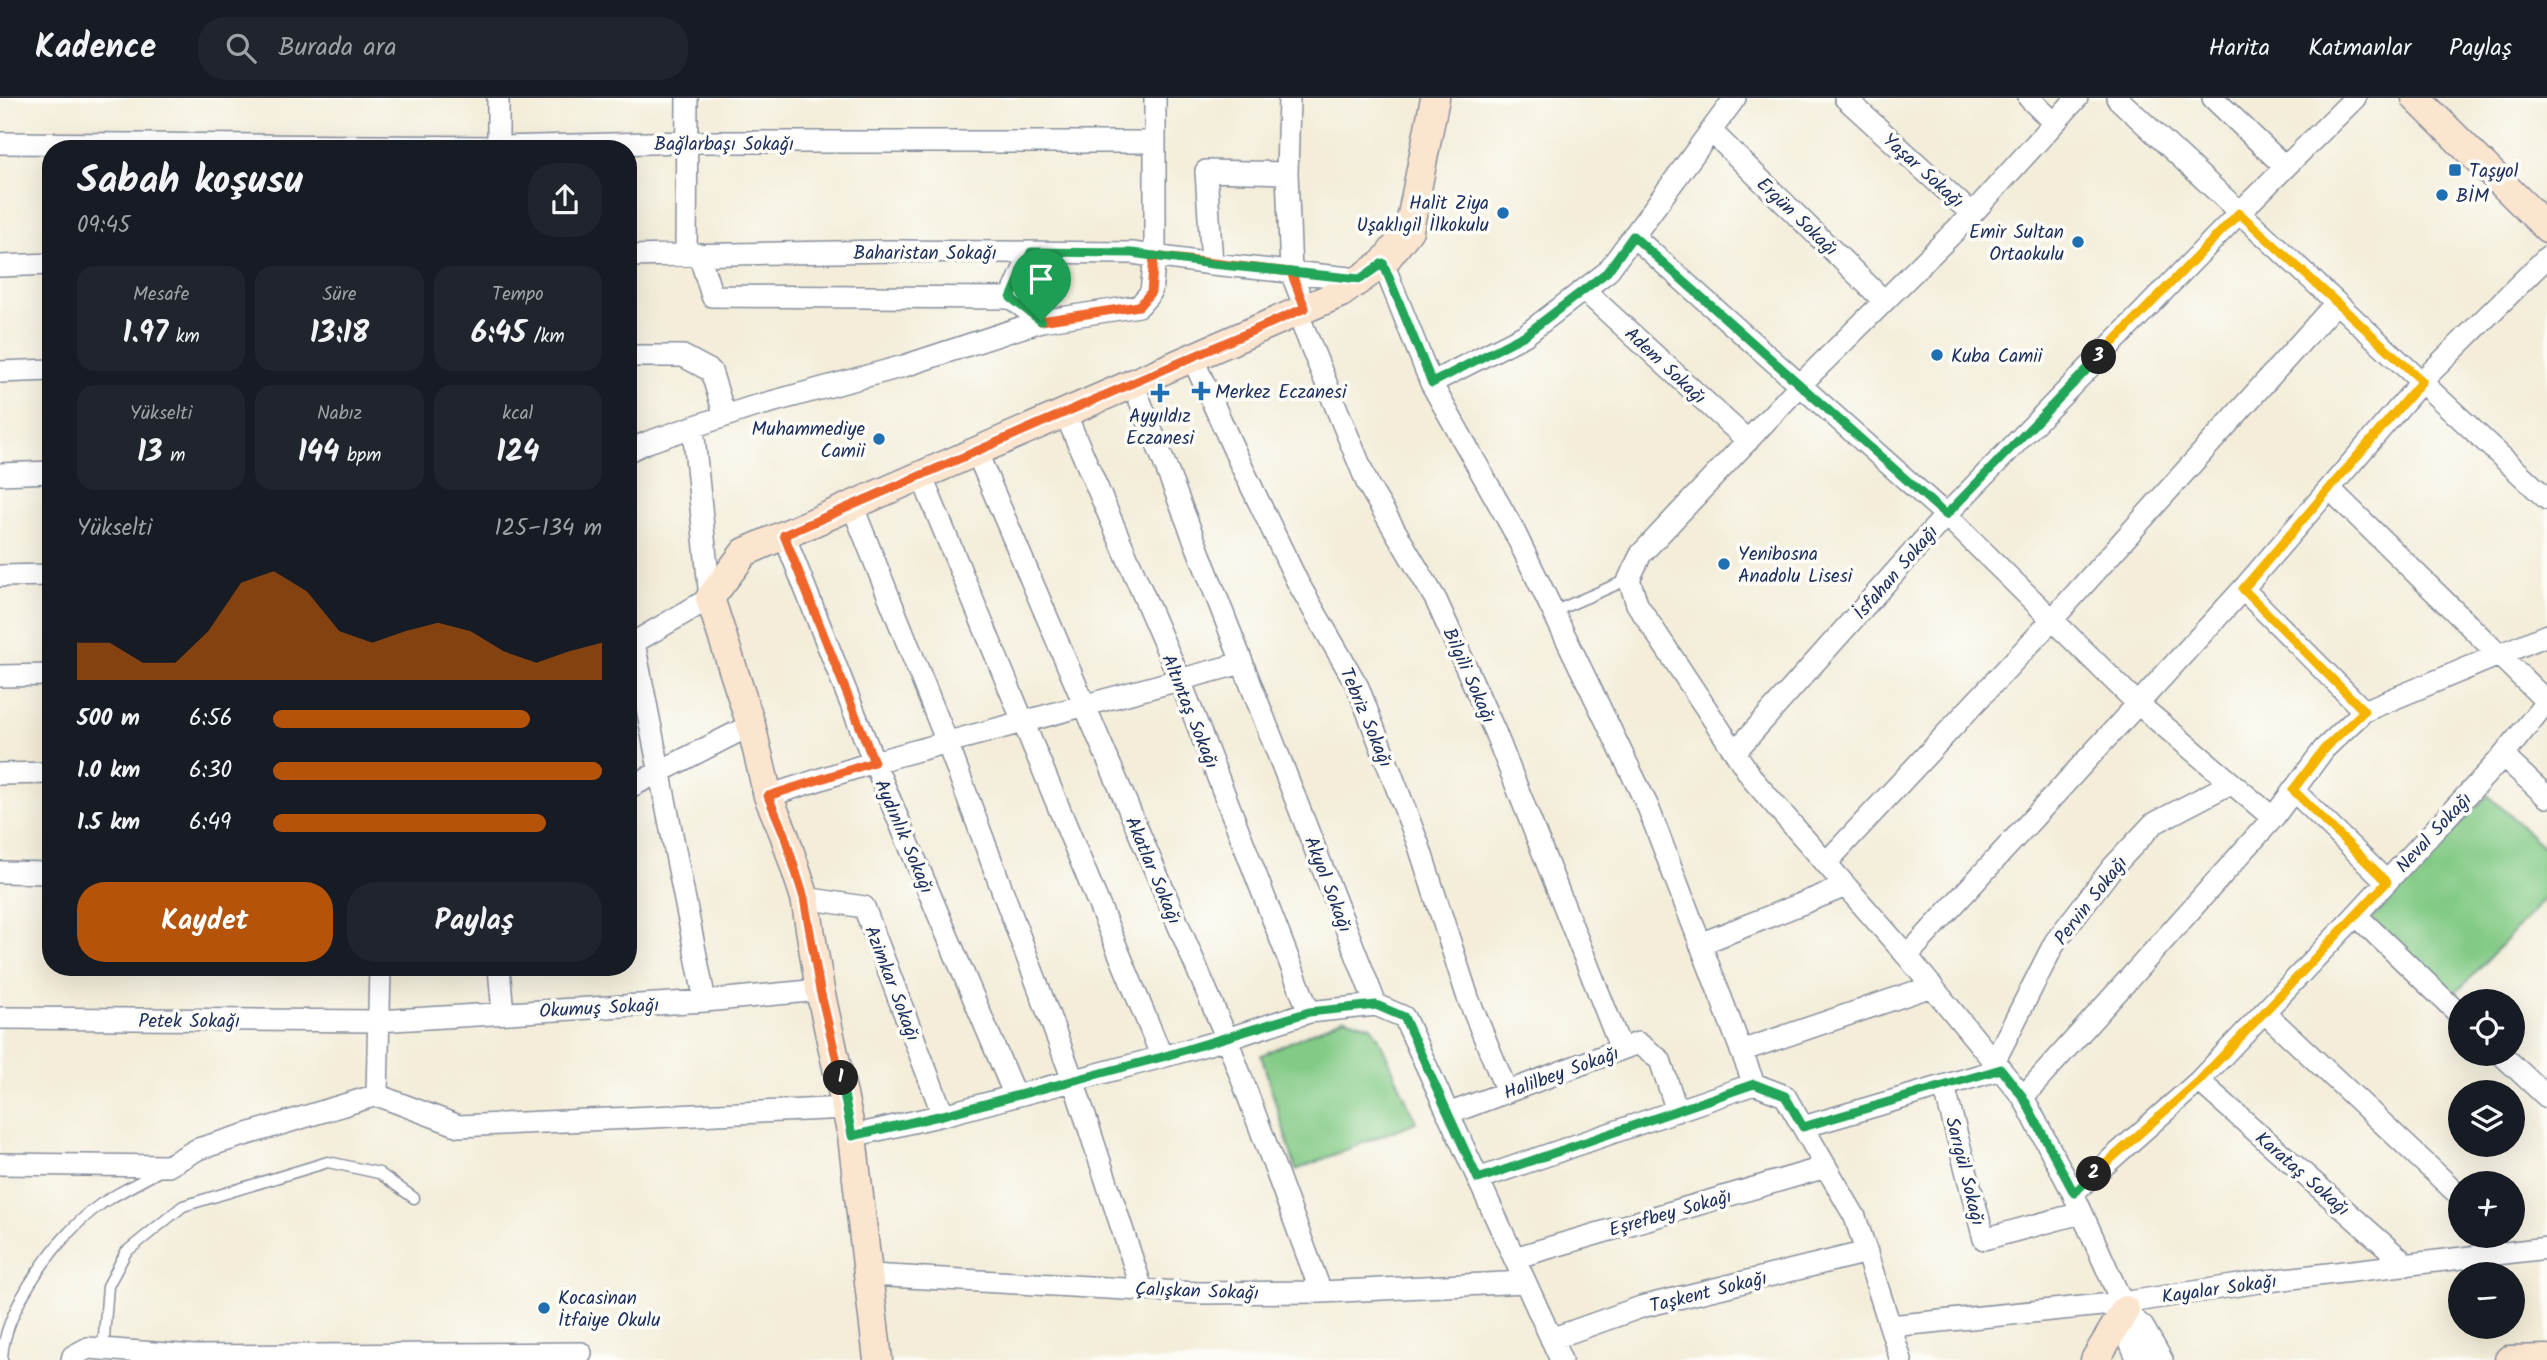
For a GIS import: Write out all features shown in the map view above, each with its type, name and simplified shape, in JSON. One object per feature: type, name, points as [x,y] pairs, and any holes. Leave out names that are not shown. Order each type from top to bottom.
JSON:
[{"type":"street","points":[[498,98],[498,140]]},
{"type":"street","points":[[687,98],[686,142],[692,254],[712,296],[1011,298],[1041,321]]},
{"type":"street","points":[[637,448],[724,416],[904,366],[1041,321],[1139,306],[1151,292],[1154,256],[1154,98]]},
{"type":"street","name":"Bilgili Sokağı","points":[[1289,98],[1287,173],[1291,272],[1301,310],[1368,485],[1436,600],[1495,732],[1621,1049]]},
{"type":"street","points":[[637,641],[710,598],[745,552],[1341,293],[1383,263],[1409,230],[1435,98]]},
{"type":"street","points":[[1432,383],[1525,335],[1607,272],[1735,98]]},
{"type":"street","name":"Yaşar Sokağı","points":[[1844,98],[1972,214]]},
{"type":"street","points":[[2029,98],[2054,123]]},
{"type":"street","points":[[2077,98],[1972,214],[1800,385],[1641,554],[1629,579],[1637,604],[1754,781],[1933,986],[2023,1097],[2074,1193],[2124,1309],[2126,1332],[2138,1360]]},
{"type":"street","points":[[2117,98],[2547,499]]},
{"type":"street","points":[[2213,98],[2286,167]]},
{"type":"street","name":"İsfahan Sokağı","points":[[1735,752],[1946,515],[2239,213],[2355,98]]},
{"type":"street","points":[[2416,98],[2547,228]]},
{"type":"street","name":"Ergün Sokağı","points":[[1711,131],[1884,301]]},
{"type":"street","name":"Bağlarbaşı Sokağı","points":[[637,144],[1154,142]]},
{"type":"street","name":"Bağlarbaşı Sokağı","points":[[0,143],[42,143]]},
{"type":"street","points":[[1212,264],[1206,171],[1287,173]]},
{"type":"street","points":[[1633,236],[1946,515],[2138,704],[2273,818]]},
{"type":"street","points":[[1011,298],[1031,252]]},
{"type":"street","name":"Baharistan Sokağı","points":[[637,256],[1132,253],[1360,279]]},
{"type":"street","points":[[1907,956],[2243,589],[2422,381],[2547,257]]},
{"type":"street","points":[[1383,263],[1432,383],[1513,529],[1648,807],[1754,1084]]},
{"type":"street","points":[[0,266],[42,264]]},
{"type":"street","name":"Adem Sokağı","points":[[1584,290],[1748,441]]},
{"type":"street","points":[[1826,863],[2052,620],[2336,303]]},
{"type":"street","points":[[637,356],[683,356],[711,371],[724,416]]},
{"type":"street","name":"Tebriz Sokağı","points":[[1192,357],[1298,583],[1358,687],[1419,846],[1468,998],[1507,1092]]},
{"type":"street","points":[[0,372],[42,370]]},
{"type":"street","name":"Akyol Sokağı","points":[[1133,383],[1376,1005]]},
{"type":"street","name":"Altıntaş Sokağı","points":[[1065,413],[1180,680],[1309,1012]]},
{"type":"street","points":[[693,427],[710,598],[751,725],[768,796],[784,834],[804,898],[820,990],[850,1122],[870,1275],[877,1360]]},
{"type":"street","name":"Akatlar Sokağı","points":[[977,453],[1227,1039],[1321,1292]]},
{"type":"street","points":[[0,474],[42,472]]},
{"type":"street","points":[[921,475],[1162,1057]]},
{"type":"street","points":[[2330,489],[2547,701]]},
{"type":"street","points":[[852,505],[947,742],[1073,1080],[1142,1289]]},
{"type":"street","name":"Aydınlık Sokağı","points":[[784,535],[874,762],[1015,1096]]},
{"type":"street","points":[[0,576],[42,575]]},
{"type":"street","points":[[2243,589],[2364,711]]},
{"type":"street","points":[[2023,1097],[2273,818],[2324,749],[2364,711],[2547,635]]},
{"type":"street","points":[[768,796],[874,762],[1242,663]]},
{"type":"street","points":[[637,672],[705,1001]]},
{"type":"street","points":[[0,676],[42,675]]},
{"type":"street","name":"Neval Sokağı","points":[[2074,1193],[2199,1081],[2503,756],[2547,701]]},
{"type":"street","points":[[637,784],[751,725]]},
{"type":"street","points":[[2503,756],[2547,797]]},
{"type":"street","points":[[0,774],[42,773]]},
{"type":"street","name":"Pervin Sokağı","points":[[1998,1065],[2056,942],[2112,868],[2152,824],[2231,783]]},
{"type":"street","points":[[2293,790],[2387,882]]},
{"type":"street","points":[[0,872],[42,873]]},
{"type":"street","points":[[1700,944],[1846,886]]},
{"type":"street","name":"Azimkar Sokağı","points":[[804,898],[864,907],[943,1115]]},
{"type":"street","points":[[2356,915],[2448,1003]]},
{"type":"street","points":[[377,1095],[380,976]]},
{"type":"street","points":[[500,976],[503,1013]]},
{"type":"street","points":[[1741,1051],[1933,986]]},
{"type":"street","name":"Okumuş Sokağı","points":[[378,1021],[705,1001],[820,990]]},
{"type":"street","points":[[0,1164],[168,1166],[198,1149],[377,1095],[460,1126],[850,1122],[943,1115],[1227,1039],[1309,1012],[1376,1005],[1404,1017],[1561,1360]]},
{"type":"street","points":[[2264,1012],[2448,1185]]},
{"type":"street","name":"Petek Sokağı","points":[[0,1018],[378,1021]]},
{"type":"street","name":"Halilbey Sokağı","points":[[1448,1114],[1638,1043],[1660,1060],[1677,1111]]},
{"type":"street","points":[[1803,1127],[1944,1086],[1998,1065]]},
{"type":"street","points":[[2514,1066],[2547,1097]]},
{"type":"street","name":"Karataş Sokağı","points":[[2199,1081],[2407,1265]]},
{"type":"street","points":[[1478,1179],[1754,1084],[1785,1096],[1855,1217],[1901,1360]]},
{"type":"street","name":"Sarıgül Sokağı","points":[[1944,1086],[1984,1239],[2081,1213]]},
{"type":"street","name":"Eşrefbey Sokağı","points":[[1514,1258],[1826,1167]]},
{"type":"street","points":[[2516,1248],[2519,1251]]},
{"type":"street","name":"Kayalar Sokağı","points":[[1890,1326],[2124,1309],[2259,1282],[2547,1248]]},
{"type":"street","name":"Taşkent Sokağı","points":[[1551,1339],[1642,1307],[1867,1252]]},
{"type":"street","name":"Çalışkan Sokağı","points":[[870,1275],[1198,1293],[1321,1292],[1525,1282]]},
{"type":"street","points":[[2095,1360],[2124,1309]]},
{"type":"street","points":[[2124,1309],[2143,1327],[2162,1360]]},
{"type":"street","points":[[72,1360],[73,1356],[88,1348],[194,1356],[581,1353]]},
{"type":"street","points":[[2509,1360],[2547,1359]]},
{"type":"lane","points":[[1553,612],[1629,579]]},
{"type":"lane","points":[[103,1349],[108,1286],[126,1252],[183,1206],[328,1162],[379,1173],[414,1198]]},
{"type":"lane","points":[[2,1360],[2,1343],[14,1312],[51,1252],[100,1205],[168,1166]]},
{"type":"green space","points":[[2488,795],[2547,850],[2547,896],[2460,989],[2448,989],[2448,991],[2371,920]]},
{"type":"green space","points":[[1344,1018],[1371,1026],[1378,1036],[1416,1122],[1296,1170],[1261,1055]]},
{"type":"place","name":"Taşyol","points":[[2455,170]]},
{"type":"place","name":"BİM","points":[[2442,195]]},
{"type":"place","name":"Halit Ziya Uşaklıgil İlkokulu","points":[[1503,213]]},
{"type":"place","name":"Emir Sultan Ortaokulu","points":[[2078,242]]},
{"type":"place","name":"Kuba Camii","points":[[1937,355]]},
{"type":"place","name":"Merkez Eczanesi","points":[[1201,391]]},
{"type":"place","name":"Ayyıldız Eczanesi","points":[[1160,393]]},
{"type":"place","name":"Muhammediye Camii","points":[[879,439]]},
{"type":"place","name":"Yenibosna Anadolu Lisesi","points":[[1724,564]]},
{"type":"place","name":"Kocasinan İtfaiye Okulu","points":[[544,1308]]},
{"type":"route","points":[[2239,213],[2422,381],[2243,589],[2364,711],[2324,749],[2293,790],[2387,882],[2199,1081],[2074,1193],[2023,1097],[2001,1069],[1803,1127],[1785,1096],[1754,1084],[1478,1179],[1404,1017],[1376,1005],[1309,1012],[1162,1057],[943,1115],[852,1136],[820,990],[804,898],[784,834],[768,796],[874,762],[784,535],[1305,308],[1291,272],[1154,256],[1151,292],[1139,306],[1041,321],[1011,298],[1031,252],[1132,253],[1360,279],[1383,263],[1432,383],[1525,335],[1607,272],[1633,236],[1946,515],[2239,213]]}]
